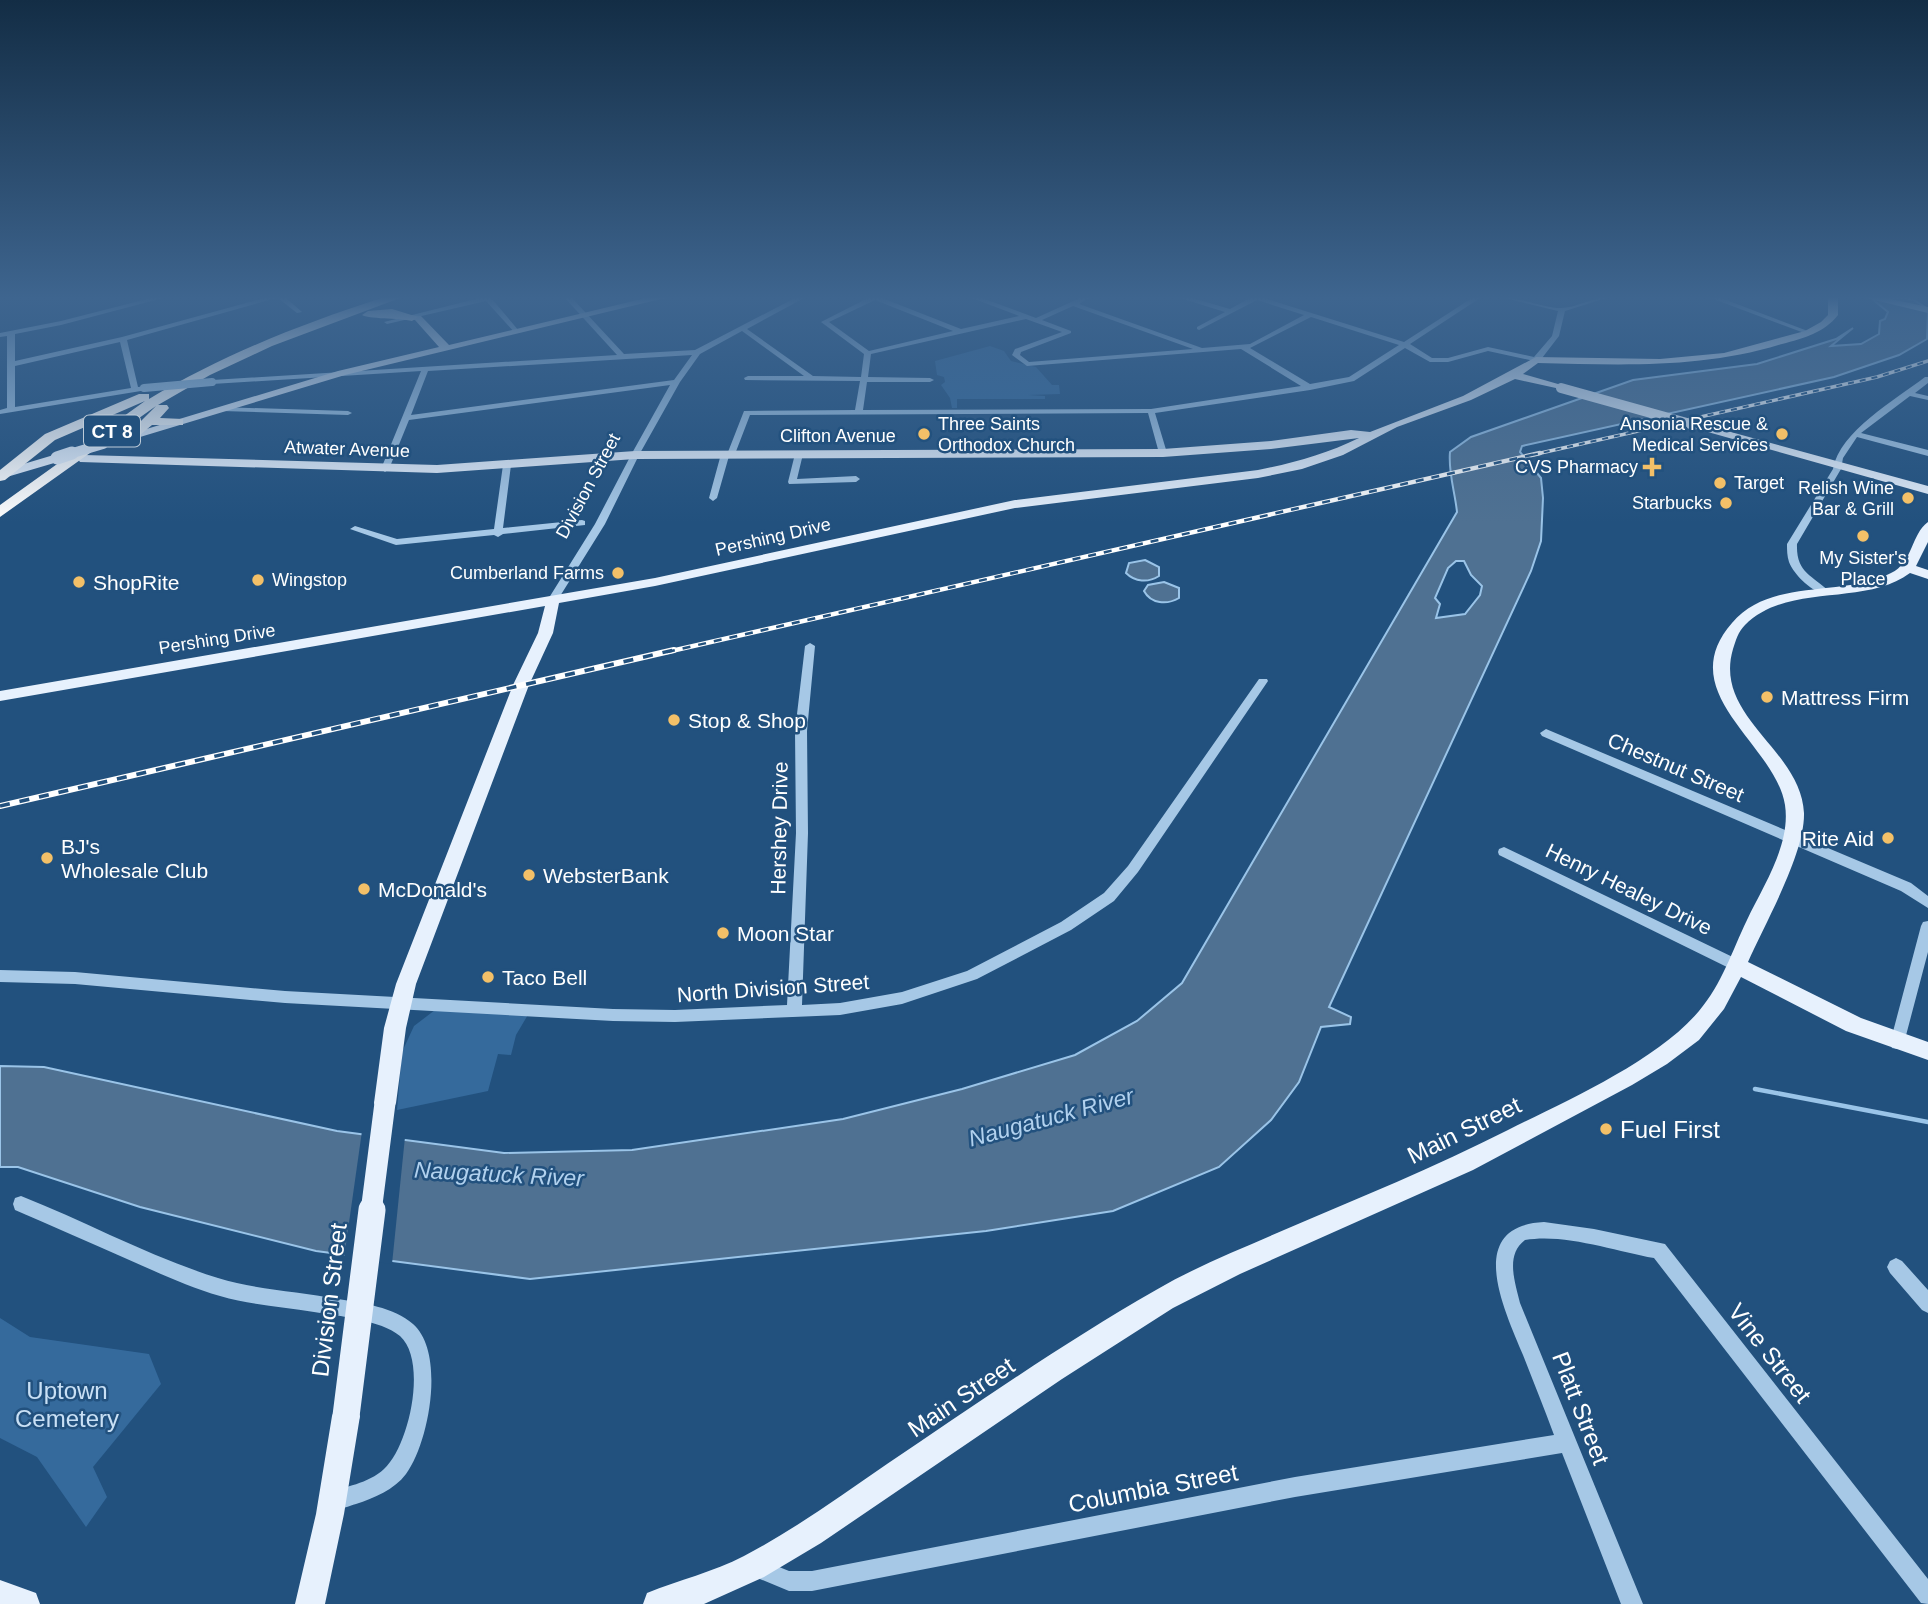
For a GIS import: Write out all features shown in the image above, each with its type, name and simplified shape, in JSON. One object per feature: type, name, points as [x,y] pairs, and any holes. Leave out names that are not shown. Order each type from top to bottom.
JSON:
[{"type":"highway","points":[[1,475],[30,451],[62,432],[193,373]]},
{"type":"highway","name":"CT 8","points":[[0,503],[132,408],[194,373]]},
{"type":"highway","name":"CT 8","points":[[0,512],[147,406],[208,373]]},
{"type":"highway","points":[[129,436],[138,432],[187,388],[211,373]]},
{"type":"highway","points":[[153,416],[155,422],[178,422]]},
{"type":"highway","points":[[30,451],[29,459],[50,461]]},
{"type":"main road","points":[[1,475],[342,373]]},
{"type":"main road","name":"Pershing Drive","points":[[0,696],[669,579],[1008,506],[1258,474],[1298,466],[1359,443],[1393,425],[1467,398],[1517,373]]},
{"type":"main road","points":[[1514,375],[1928,490]]},
{"type":"main road","name":"Clifton Avenue","points":[[635,455],[1163,453],[1271,445],[1356,433],[1372,436]]},
{"type":"main road","name":"Clifton Avenue","points":[[1334,436],[1359,443]]},
{"type":"main road","name":"Atwater Avenue","points":[[50,461],[85,459],[385,468],[507,465],[635,455]]},
{"type":"main road","points":[[1928,526],[1908,568],[1928,575]]},
{"type":"main road","name":"Main Street","points":[[658,1604],[719,1585],[755,1567],[1151,1307],[1219,1271],[1497,1148],[1655,1061],[1691,1035],[1716,1004],[1736,965],[1791,838],[1795,812],[1788,787],[1727,698],[1720,663],[1730,634],[1759,606],[1786,598],[1883,581],[1908,568]]},
{"type":"main road","name":"Division Street","points":[[310,1604],[333,1501],[346,1416],[385,1103],[401,1002],[525,675],[532,665],[551,615],[552,600]]},
{"type":"main road","points":[[1736,965],[1822,1010],[1897,1043],[1928,1051]]},
{"type":"main road","points":[[0,1595],[25,1604]]},
{"type":"street","points":[[11,410],[12,373]]},
{"type":"street","points":[[134,373],[139,388]]},
{"type":"street","points":[[0,412],[139,388],[346,373]]},
{"type":"street","points":[[385,468],[424,373]]},
{"type":"street","name":"Division Street","points":[[552,600],[600,524],[635,455],[682,373]]},
{"type":"street","points":[[804,373],[810,377]]},
{"type":"street","points":[[859,412],[864,373]]},
{"type":"street","points":[[1285,373],[1310,388]]},
{"type":"street","points":[[712,498],[747,413],[1151,411],[1310,388],[1351,379],[1360,373]]},
{"type":"street","points":[[748,378],[863,377],[930,380]]},
{"type":"street","points":[[1825,592],[1797,571],[1790,558],[1792,544],[1855,434],[1928,379]]},
{"type":"street","points":[[407,418],[676,382]]},
{"type":"street","points":[[1910,394],[1928,398]]},
{"type":"street","points":[[222,409],[348,412]]},
{"type":"street","points":[[1151,411],[1163,453]]},
{"type":"street","points":[[1855,434],[1928,453]]},
{"type":"street","points":[[799,454],[792,482],[856,479]]},
{"type":"street","points":[[498,534],[507,465]]},
{"type":"street","points":[[355,529],[396,542],[498,534],[582,523]]},
{"type":"street","name":"Hershey Drive","points":[[794,1012],[802,833],[801,731],[810,646]]},
{"type":"street","name":"North Division Street","points":[[401,1002],[614,1015],[794,1012],[840,1009],[902,998],[972,975],[1066,926],[1109,897],[1133,869],[1263,681]]},
{"type":"street","name":"Chestnut Street","points":[[1546,733],[1906,887],[1928,903]]},
{"type":"street","name":"Henry Healey Drive","points":[[1504,852],[1736,965]]},
{"type":"street","points":[[1897,1043],[1928,926]]},
{"type":"street","points":[[0,976],[75,978],[285,997],[401,1002]]},
{"type":"street","points":[[21,1204],[182,1274],[244,1293],[386,1318],[407,1330],[419,1354],[421,1383],[417,1423],[407,1452],[393,1474],[379,1487],[333,1501]]},
{"type":"street","name":"Vine Street","points":[[1522,1233],[1543,1231],[1659,1250],[1928,1596]]},
{"type":"street","name":"Platt Street","points":[[1522,1233],[1508,1247],[1504,1274],[1511,1303],[1565,1443],[1632,1604]]},
{"type":"street","points":[[1896,1267],[1928,1304]]},
{"type":"street","name":"Columbia Street","points":[[755,1567],[789,1581],[812,1581],[1295,1487],[1565,1443]]},
{"type":"green space","points":[[937,373],[1041,373],[1052,385],[1059,385],[1060,394],[1028,395],[1045,396],[1045,399],[957,399],[957,408],[952,408],[950,398],[941,385],[945,382],[944,377]]},
{"type":"green space","points":[[435,1010],[529,1013],[516,1035],[511,1055],[498,1054],[488,1091],[397,1110],[402,1052],[414,1026]]},
{"type":"green space","name":"Uptown Cemetery","points":[[0,1318],[30,1337],[149,1354],[161,1384],[93,1467],[107,1497],[86,1527],[37,1457],[0,1438]]},
{"type":"water","name":"Naugatuck River","points":[[1688,373],[1846,373],[1522,446],[1520,452],[1541,478],[1541,541],[1531,571],[1329,1007],[1351,1017],[1350,1024],[1321,1027],[1299,1082],[1271,1120],[1219,1167],[1113,1211],[986,1231],[530,1279],[316,1251],[140,1207],[18,1167],[0,1167],[0,1066],[44,1067],[337,1131],[504,1153],[632,1150],[843,1119],[962,1089],[1075,1055],[1137,1021],[1182,983],[1457,512],[1450,452],[1471,437],[1633,380]],"holes":[[[1456,561],[1464,561],[1471,575],[1482,586],[1480,595],[1465,614],[1436,618],[1440,604],[1435,598],[1448,568]]]},
{"type":"water","points":[[1145,560],[1159,567],[1159,576],[1142,580],[1126,573],[1129,563]]},
{"type":"water","points":[[1164,582],[1179,588],[1179,598],[1169,602],[1155,601],[1144,591],[1148,585]]},
{"type":"pier","points":[[362,1131],[405,1137],[392,1264],[344,1258]]},
{"type":"waterway","points":[[1755,1089],[1928,1122]]},
{"type":"railway","points":[[1532,455],[1890,373]]},
{"type":"railway","points":[[667,652],[1540,453]]},
{"type":"railway","points":[[0,806],[674,650]]},
{"type":"place","name":"Three Saints Orthodox Church","points":[[924,434]]},
{"type":"place","name":"Ansonia Rescue & Medical Services","points":[[1782,434]]},
{"type":"place","name":"CVS Pharmacy","points":[[1652,467]]},
{"type":"place","name":"Target","points":[[1720,483]]},
{"type":"place","name":"Relish Wine Bar & Grill","points":[[1908,498]]},
{"type":"place","name":"Starbucks","points":[[1726,503]]},
{"type":"place","name":"My Sister's Place","points":[[1863,536]]},
{"type":"place","name":"Cumberland Farms","points":[[618,573]]},
{"type":"place","name":"Wingstop","points":[[258,580]]},
{"type":"place","name":"ShopRite","points":[[79,582]]},
{"type":"place","name":"Mattress Firm","points":[[1767,697]]},
{"type":"place","name":"Stop & Shop","points":[[674,720]]},
{"type":"place","name":"Rite Aid","points":[[1888,838]]},
{"type":"place","name":"BJ's Wholesale Club","points":[[47,858]]},
{"type":"place","name":"WebsterBank","points":[[529,875]]},
{"type":"place","name":"McDonald's","points":[[364,889]]},
{"type":"place","name":"Moon Star","points":[[723,933]]},
{"type":"place","name":"Taco Bell","points":[[488,977]]},
{"type":"place","name":"Fuel First","points":[[1606,1129]]}]
